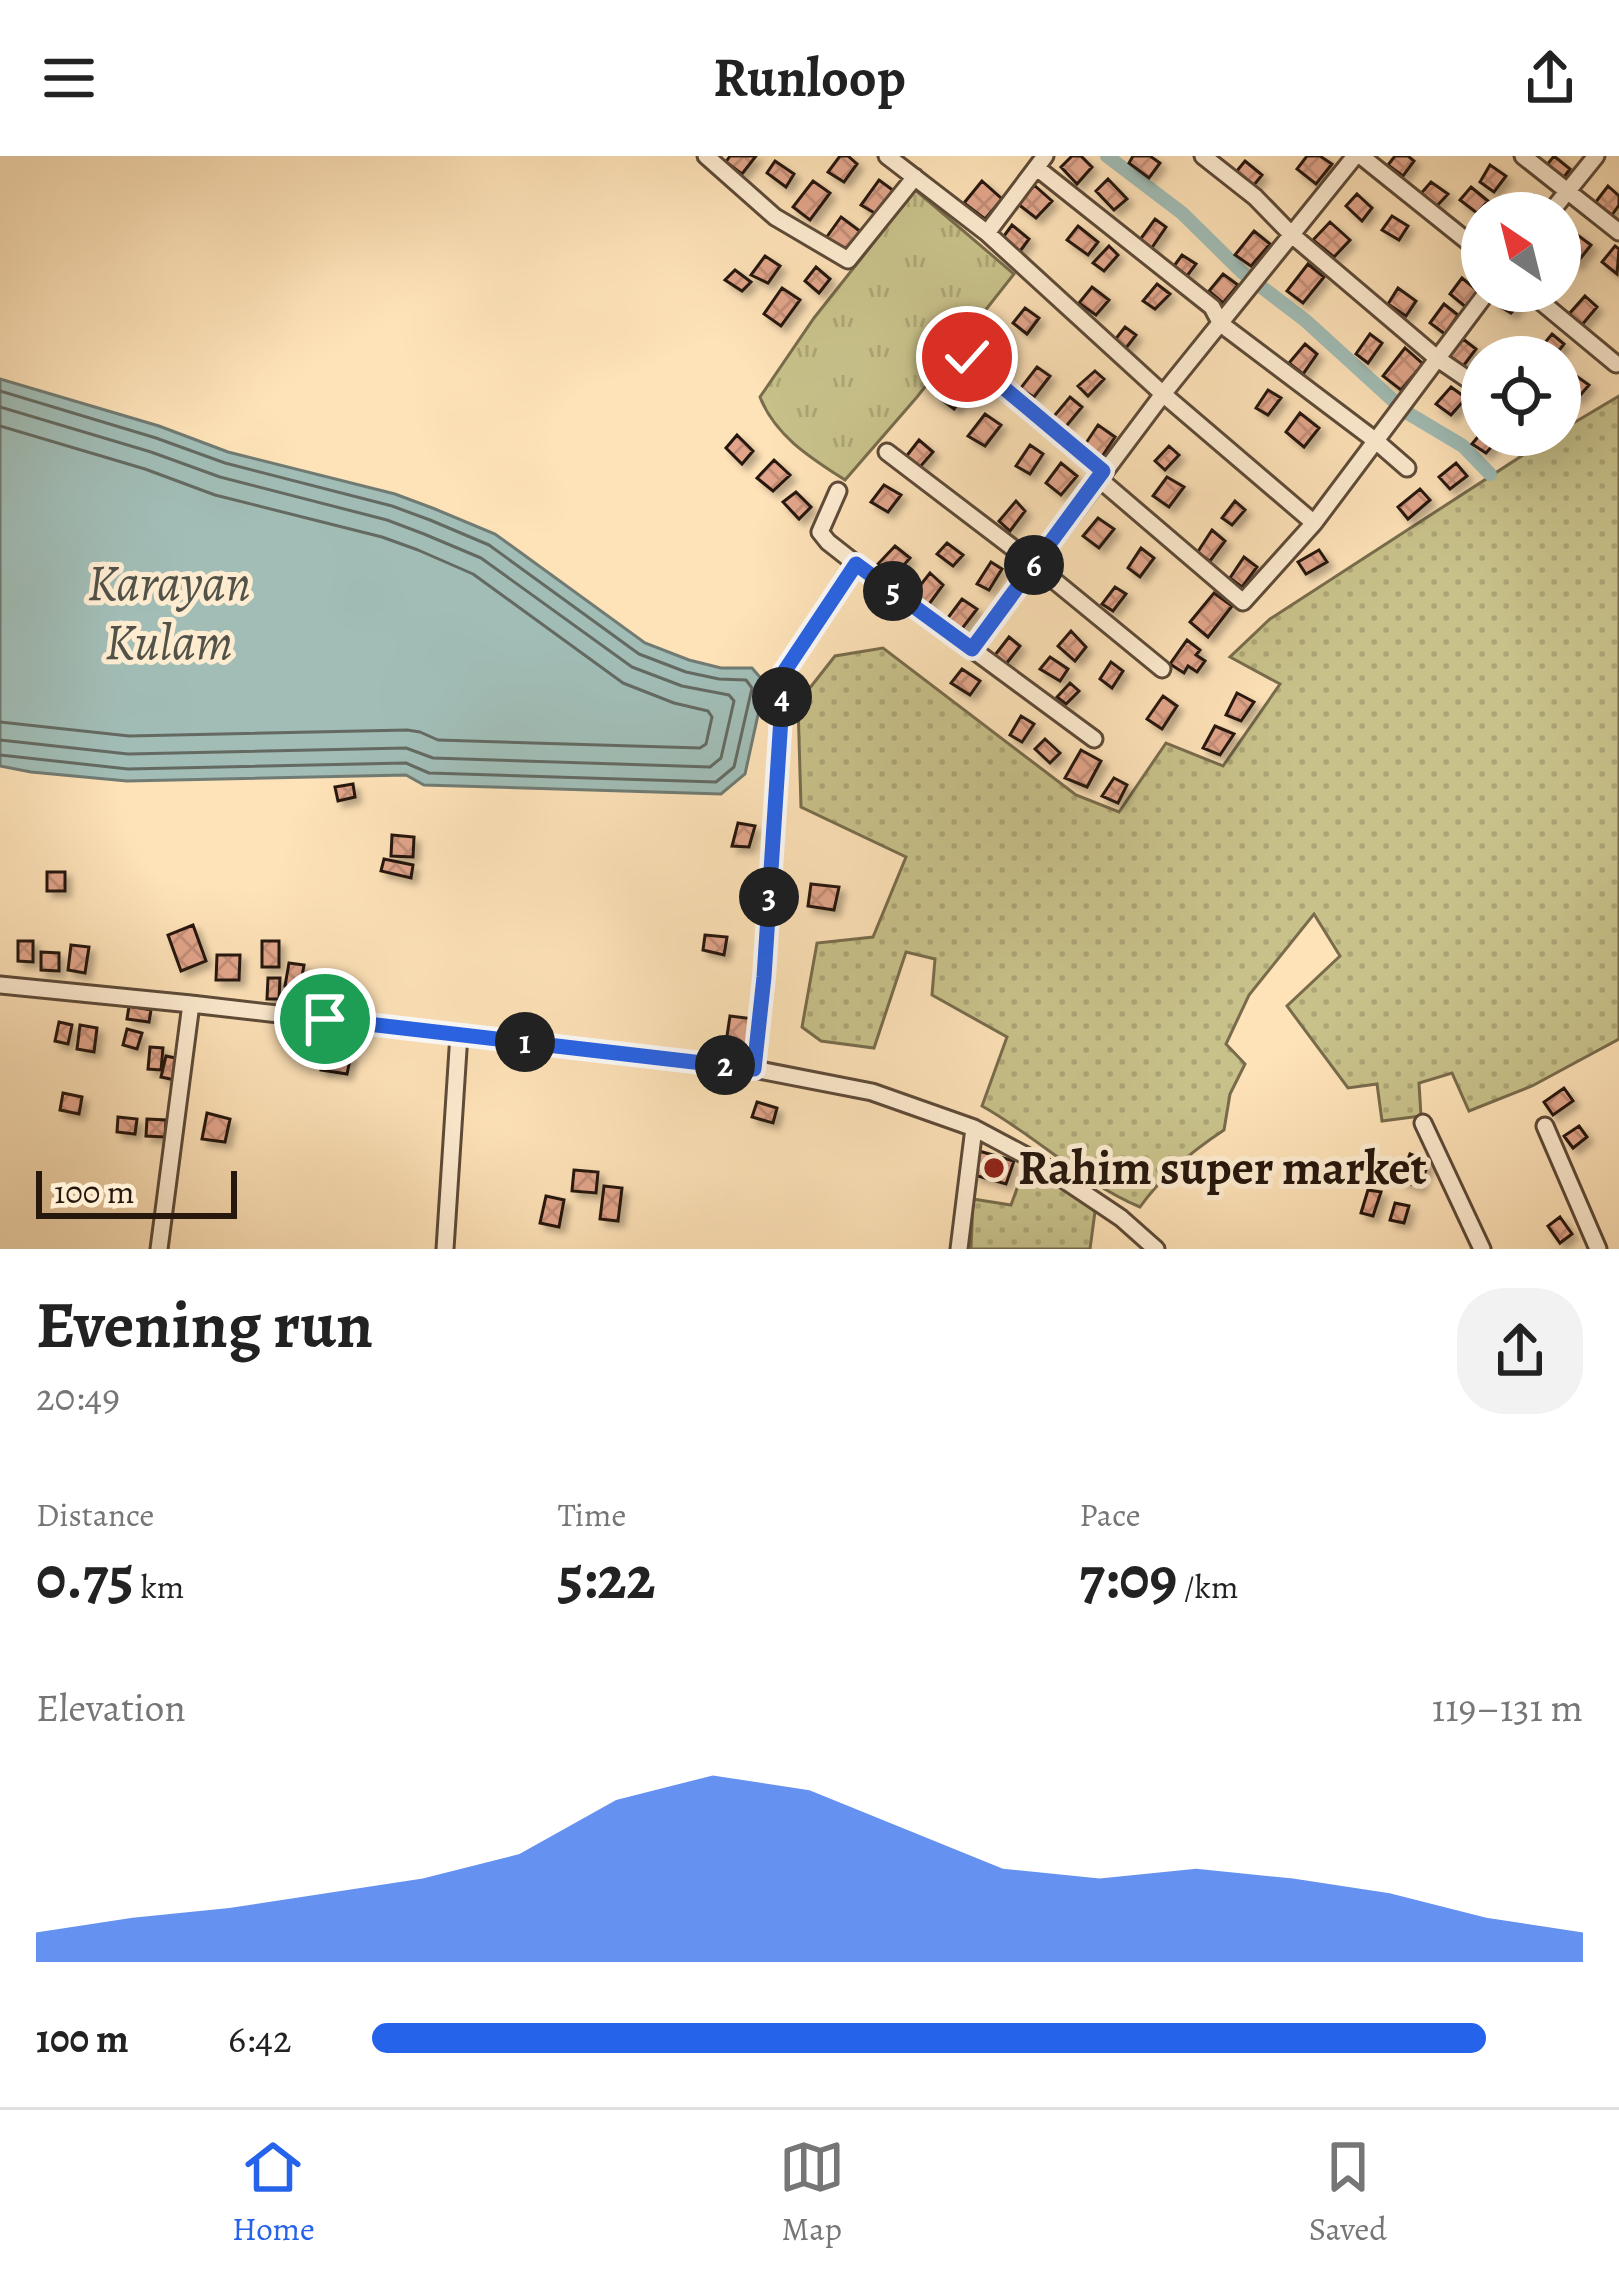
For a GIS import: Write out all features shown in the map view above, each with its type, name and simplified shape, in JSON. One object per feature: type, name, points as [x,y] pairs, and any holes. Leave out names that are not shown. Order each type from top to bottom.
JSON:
[{"type":"street","points":[[706,156],[775,217],[848,260],[915,177]]},
{"type":"street","points":[[887,156],[987,233],[1162,394],[1314,523]]},
{"type":"street","points":[[1203,156],[1461,374]]},
{"type":"street","points":[[972,649],[1162,394],[1358,156],[1461,237]]},
{"type":"street","points":[[1523,156],[1567,192],[1596,156]]},
{"type":"street","points":[[987,233],[1041,162],[1212,308],[1221,324],[1407,468]]},
{"type":"street","points":[[1581,203],[1619,232]]},
{"type":"street","points":[[967,357],[1243,602],[1314,523],[1473,312]]},
{"type":"street","points":[[1553,312],[1616,364]]},
{"type":"street","points":[[886,452],[1162,669]]},
{"type":"street","points":[[838,491],[820,532],[828,542],[1094,739]]},
{"type":"street","points":[[754,1069],[784,672],[856,564]]},
{"type":"street","points":[[0,985],[754,1069],[872,1092],[974,1128],[1036,1161],[1121,1218],[1156,1249]]},
{"type":"street","points":[[159,1249],[191,1004]]},
{"type":"street","points":[[445,1249],[459,1034]]},
{"type":"street","points":[[1423,1123],[1482,1249]]},
{"type":"street","points":[[1545,1126],[1598,1249]]},
{"type":"street","points":[[959,1249],[974,1128]]},
{"type":"green space","points":[[913,188],[1014,274],[845,480],[785,435],[760,397]]},
{"type":"green space","points":[[1619,396],[1619,1039],[1532,1086],[1469,1111],[1452,1073],[1419,1083],[1421,1116],[1382,1121],[1377,1084],[1348,1088],[1287,1006],[1340,956],[1314,914],[1249,995],[1226,1044],[1245,1064],[1230,1094],[1224,1130],[1178,1165],[1140,1207],[982,1106],[1007,1037],[932,995],[935,959],[906,952],[874,1048],[821,1041],[802,1027],[817,943],[873,937],[906,857],[801,807],[798,703],[835,656],[883,648],[1076,795],[1119,812],[1166,743],[1223,766],[1280,684],[1230,657],[1270,619],[1522,456],[1581,456],[1581,419]]},
{"type":"green space","points":[[1027,1161],[1096,1204],[1090,1249],[971,1249],[973,1199],[1011,1205]]},
{"type":"water","name":"Karayan Kulam","points":[[0,379],[159,426],[228,452],[395,494],[435,509],[495,534],[645,643],[721,668],[752,668],[765,683],[745,774],[721,794],[424,785],[406,775],[127,781],[0,766]]},
{"type":"building","points":[[730,156],[756,156],[742,174],[726,162]]},
{"type":"building","points":[[840,156],[857,164],[844,182],[828,172]]},
{"type":"building","points":[[1072,156],[1081,156],[1092,167],[1077,184],[1061,167]]},
{"type":"building","points":[[1133,156],[1150,156],[1160,163],[1149,178],[1129,163]]},
{"type":"building","points":[[1307,156],[1320,156],[1332,164],[1316,184],[1297,169]]},
{"type":"building","points":[[1395,156],[1414,161],[1403,176],[1388,165]]},
{"type":"building","points":[[1554,156],[1570,169],[1562,180],[1546,166]]},
{"type":"building","points":[[775,161],[794,174],[786,187],[767,173]]},
{"type":"building","points":[[1245,161],[1262,175],[1254,185],[1236,172]]},
{"type":"building","points":[[1490,165],[1506,176],[1494,192],[1480,182]]},
{"type":"building","points":[[1108,179],[1127,199],[1114,210],[1096,191]]},
{"type":"building","points":[[879,180],[894,191],[878,215],[861,205]]},
{"type":"building","points":[[813,181],[830,193],[810,220],[793,207]]},
{"type":"building","points":[[982,181],[1002,199],[985,219],[964,203]]},
{"type":"building","points":[[1431,182],[1448,194],[1434,209],[1418,197]]},
{"type":"building","points":[[1034,185],[1052,201],[1036,218],[1018,204]]},
{"type":"building","points":[[1608,186],[1619,196],[1612,215],[1595,203]]},
{"type":"building","points":[[1357,194],[1372,208],[1362,221],[1346,206]]},
{"type":"building","points":[[1392,216],[1408,226],[1399,240],[1382,230]]},
{"type":"building","points":[[841,217],[861,232],[849,252],[826,238]]},
{"type":"building","points":[[1155,219],[1166,227],[1151,249],[1139,241]]},
{"type":"building","points":[[1330,222],[1350,240],[1334,257],[1313,240]]},
{"type":"building","points":[[1012,225],[1029,239],[1018,254],[1001,240]]},
{"type":"building","points":[[1078,226],[1098,242],[1088,255],[1067,240]]},
{"type":"building","points":[[1254,231],[1270,244],[1251,266],[1235,255]]},
{"type":"building","points":[[1581,238],[1591,245],[1581,258]]},
{"type":"building","points":[[1109,246],[1118,255],[1104,271],[1093,263]]},
{"type":"building","points":[[1615,246],[1619,249],[1617,274],[1602,262]]},
{"type":"building","points":[[1182,255],[1196,264],[1187,276],[1174,266]]},
{"type":"building","points":[[765,256],[780,266],[768,283],[751,275]]},
{"type":"building","points":[[1308,264],[1324,277],[1303,303],[1287,291]]},
{"type":"building","points":[[816,267],[830,279],[819,293],[805,281]]},
{"type":"building","points":[[735,270],[751,282],[742,291],[725,280]]},
{"type":"building","points":[[1223,274],[1238,285],[1223,303],[1209,291]]},
{"type":"building","points":[[1461,279],[1461,303],[1450,294]]},
{"type":"building","points":[[1157,284],[1170,294],[1155,309],[1143,301]]},
{"type":"building","points":[[1092,287],[1109,300],[1096,315],[1079,303]]},
{"type":"building","points":[[782,288],[800,300],[781,326],[764,314]]},
{"type":"building","points":[[1398,288],[1416,301],[1406,316],[1388,304]]},
{"type":"building","points":[[1585,296],[1597,307],[1581,326],[1569,314],[1581,312]]},
{"type":"building","points":[[1444,304],[1458,315],[1445,334],[1430,323]]},
{"type":"building","points":[[1025,308],[1039,318],[1027,334],[1013,323]]},
{"type":"building","points":[[1125,327],[1136,335],[1126,348],[1114,341]]},
{"type":"building","points":[[1370,334],[1382,343],[1368,363],[1356,354]]},
{"type":"building","points":[[1461,342],[1461,369],[1447,359]]},
{"type":"building","points":[[1305,344],[1317,354],[1303,374],[1289,363]]},
{"type":"building","points":[[1405,348],[1423,364],[1401,390],[1383,376]]},
{"type":"building","points":[[1037,367],[1050,376],[1034,397],[1020,389]]},
{"type":"building","points":[[1095,371],[1104,379],[1088,396],[1078,386]]},
{"type":"building","points":[[954,374],[971,386],[954,409],[938,397]]},
{"type":"building","points":[[1451,387],[1461,394],[1461,404],[1451,415],[1436,404]]},
{"type":"building","points":[[1268,390],[1281,398],[1268,415],[1256,408]]},
{"type":"building","points":[[1070,397],[1082,407],[1063,430],[1050,421]]},
{"type":"building","points":[[1300,413],[1319,428],[1304,447],[1286,432]]},
{"type":"building","points":[[985,414],[1001,425],[985,446],[968,436]]},
{"type":"building","points":[[1098,425],[1115,437],[1101,458],[1084,446]]},
{"type":"building","points":[[737,435],[753,451],[742,464],[726,448]]},
{"type":"building","points":[[919,440],[933,452],[919,468],[905,458]]},
{"type":"building","points":[[1030,445],[1043,454],[1030,474],[1016,466]]},
{"type":"building","points":[[1169,446],[1179,455],[1165,470],[1155,461]]},
{"type":"building","points":[[774,460],[790,475],[773,491],[757,478]]},
{"type":"building","points":[[1061,463],[1077,476],[1061,495],[1046,483]]},
{"type":"building","points":[[1456,463],[1467,476],[1450,489],[1439,477]]},
{"type":"building","points":[[1167,477],[1184,487],[1169,507],[1153,496]]},
{"type":"building","points":[[884,485],[901,495],[888,512],[871,502]]},
{"type":"building","points":[[1420,489],[1430,500],[1408,519],[1398,507]]},
{"type":"building","points":[[796,492],[811,507],[799,519],[783,502]]},
{"type":"building","points":[[1016,501],[1025,511],[1010,531],[999,521]]},
{"type":"building","points":[[1235,501],[1245,510],[1232,525],[1222,518]]},
{"type":"building","points":[[1098,518],[1114,529],[1099,548],[1083,536]]},
{"type":"building","points":[[1212,530],[1225,541],[1210,561],[1197,553]]},
{"type":"building","points":[[947,543],[963,555],[953,566],[937,554]]},
{"type":"building","points":[[895,546],[910,558],[894,576],[878,564]]},
{"type":"building","points":[[1141,548],[1154,558],[1140,577],[1128,568]]},
{"type":"building","points":[[1319,550],[1327,562],[1306,574],[1298,562]]},
{"type":"building","points":[[1244,557],[1257,567],[1242,587],[1230,578]]},
{"type":"building","points":[[991,562],[1002,569],[989,590],[977,584]]},
{"type":"building","points":[[930,573],[943,585],[927,607],[911,597]]},
{"type":"building","points":[[1115,587],[1126,594],[1113,611],[1102,604]]},
{"type":"building","points":[[1214,593],[1232,606],[1208,637],[1190,622]]},
{"type":"building","points":[[962,599],[977,609],[961,630],[947,619]]},
{"type":"building","points":[[1071,631],[1086,647],[1075,661],[1058,646]]},
{"type":"building","points":[[1009,637],[1020,646],[1006,664],[995,655]]},
{"type":"building","points":[[1187,640],[1205,661],[1197,672],[1188,666],[1184,673],[1170,664]]},
{"type":"building","points":[[1050,657],[1068,669],[1060,681],[1040,669]]},
{"type":"building","points":[[1111,662],[1123,671],[1112,688],[1100,679]]},
{"type":"building","points":[[962,669],[980,681],[970,695],[951,683]]},
{"type":"building","points":[[1070,683],[1079,691],[1066,704],[1057,697]]},
{"type":"building","points":[[1237,693],[1254,702],[1241,721],[1226,715]]},
{"type":"building","points":[[1163,696],[1177,706],[1162,729],[1147,719]]},
{"type":"building","points":[[1021,716],[1034,724],[1022,742],[1010,735]]},
{"type":"building","points":[[1215,726],[1234,734],[1220,755],[1203,748]]},
{"type":"building","points":[[1045,739],[1060,753],[1050,763],[1035,749]]},
{"type":"building","points":[[1081,750],[1101,761],[1087,787],[1065,778]]},
{"type":"building","points":[[1114,778],[1127,785],[1118,803],[1102,796]]},
{"type":"building","points":[[353,784],[355,797],[338,801],[335,787]]},
{"type":"building","points":[[738,823],[755,826],[749,847],[732,846]]},
{"type":"building","points":[[392,835],[414,837],[413,857],[391,856]]},
{"type":"building","points":[[384,859],[413,865],[411,878],[381,871]]},
{"type":"building","points":[[47,872],[65,872],[65,891],[47,891]]},
{"type":"building","points":[[811,884],[839,887],[834,910],[808,906]]},
{"type":"building","points":[[193,925],[206,961],[181,971],[168,935]]},
{"type":"building","points":[[705,935],[727,937],[724,955],[703,950]]},
{"type":"building","points":[[18,941],[33,941],[33,962],[18,961]]},
{"type":"building","points":[[262,941],[279,941],[279,967],[262,967]]},
{"type":"building","points":[[71,945],[89,947],[85,973],[68,970]]},
{"type":"building","points":[[41,952],[59,953],[59,971],[41,970]]},
{"type":"building","points":[[217,955],[240,955],[239,980],[216,980]]},
{"type":"building","points":[[289,963],[304,965],[300,988],[285,986]]},
{"type":"building","points":[[330,977],[330,998],[314,998],[313,978]]},
{"type":"building","points":[[268,978],[280,978],[279,999],[267,999]]},
{"type":"building","points":[[129,1006],[151,1010],[149,1022],[127,1019]]},
{"type":"building","points":[[730,1016],[754,1019],[749,1052],[725,1049]]},
{"type":"building","points":[[59,1022],[72,1025],[68,1044],[55,1041]]},
{"type":"building","points":[[80,1025],[97,1028],[94,1052],[77,1049]]},
{"type":"building","points":[[127,1029],[142,1033],[137,1049],[123,1045]]},
{"type":"building","points":[[150,1047],[163,1048],[161,1070],[148,1069]]},
{"type":"building","points":[[324,1052],[351,1055],[347,1074],[321,1070]]},
{"type":"building","points":[[166,1056],[180,1059],[175,1080],[161,1077]]},
{"type":"building","points":[[1564,1088],[1573,1101],[1553,1115],[1544,1102]]},
{"type":"building","points":[[63,1093],[82,1097],[79,1114],[60,1110]]},
{"type":"building","points":[[757,1102],[777,1108],[773,1123],[752,1117]]},
{"type":"building","points":[[207,1113],[230,1119],[225,1142],[202,1139]]},
{"type":"building","points":[[118,1117],[137,1119],[135,1134],[117,1132]]},
{"type":"building","points":[[147,1119],[166,1120],[165,1137],[146,1136]]},
{"type":"building","points":[[1579,1126],[1587,1137],[1573,1148],[1564,1136]]},
{"type":"building","name":"Rahim super market","points":[[979,1151],[1014,1161],[1006,1184],[974,1175]]},
{"type":"building","points":[[1410,1154],[1429,1162],[1419,1187],[1400,1180]]},
{"type":"building","points":[[574,1170],[598,1172],[596,1193],[572,1191]]},
{"type":"building","points":[[604,1186],[622,1188],[618,1221],[600,1219]]},
{"type":"building","points":[[1368,1190],[1381,1192],[1373,1216],[1361,1213]]},
{"type":"building","points":[[546,1196],[564,1200],[559,1227],[540,1223]]},
{"type":"building","points":[[1395,1203],[1409,1206],[1404,1223],[1390,1220]]},
{"type":"building","points":[[1560,1217],[1572,1234],[1560,1243],[1548,1226]]},
{"type":"waterway","points":[[1107,156],[1182,213],[1242,272],[1306,321],[1396,403]]},
{"type":"waterway","points":[[1406,412],[1463,446],[1490,474]]},
{"type":"place","name":"Rahim super market","points":[[994,1168]]},
{"type":"route","points":[[325,1019],[754,1069],[784,672],[856,564],[972,649],[1103,471],[967,357]]}]
